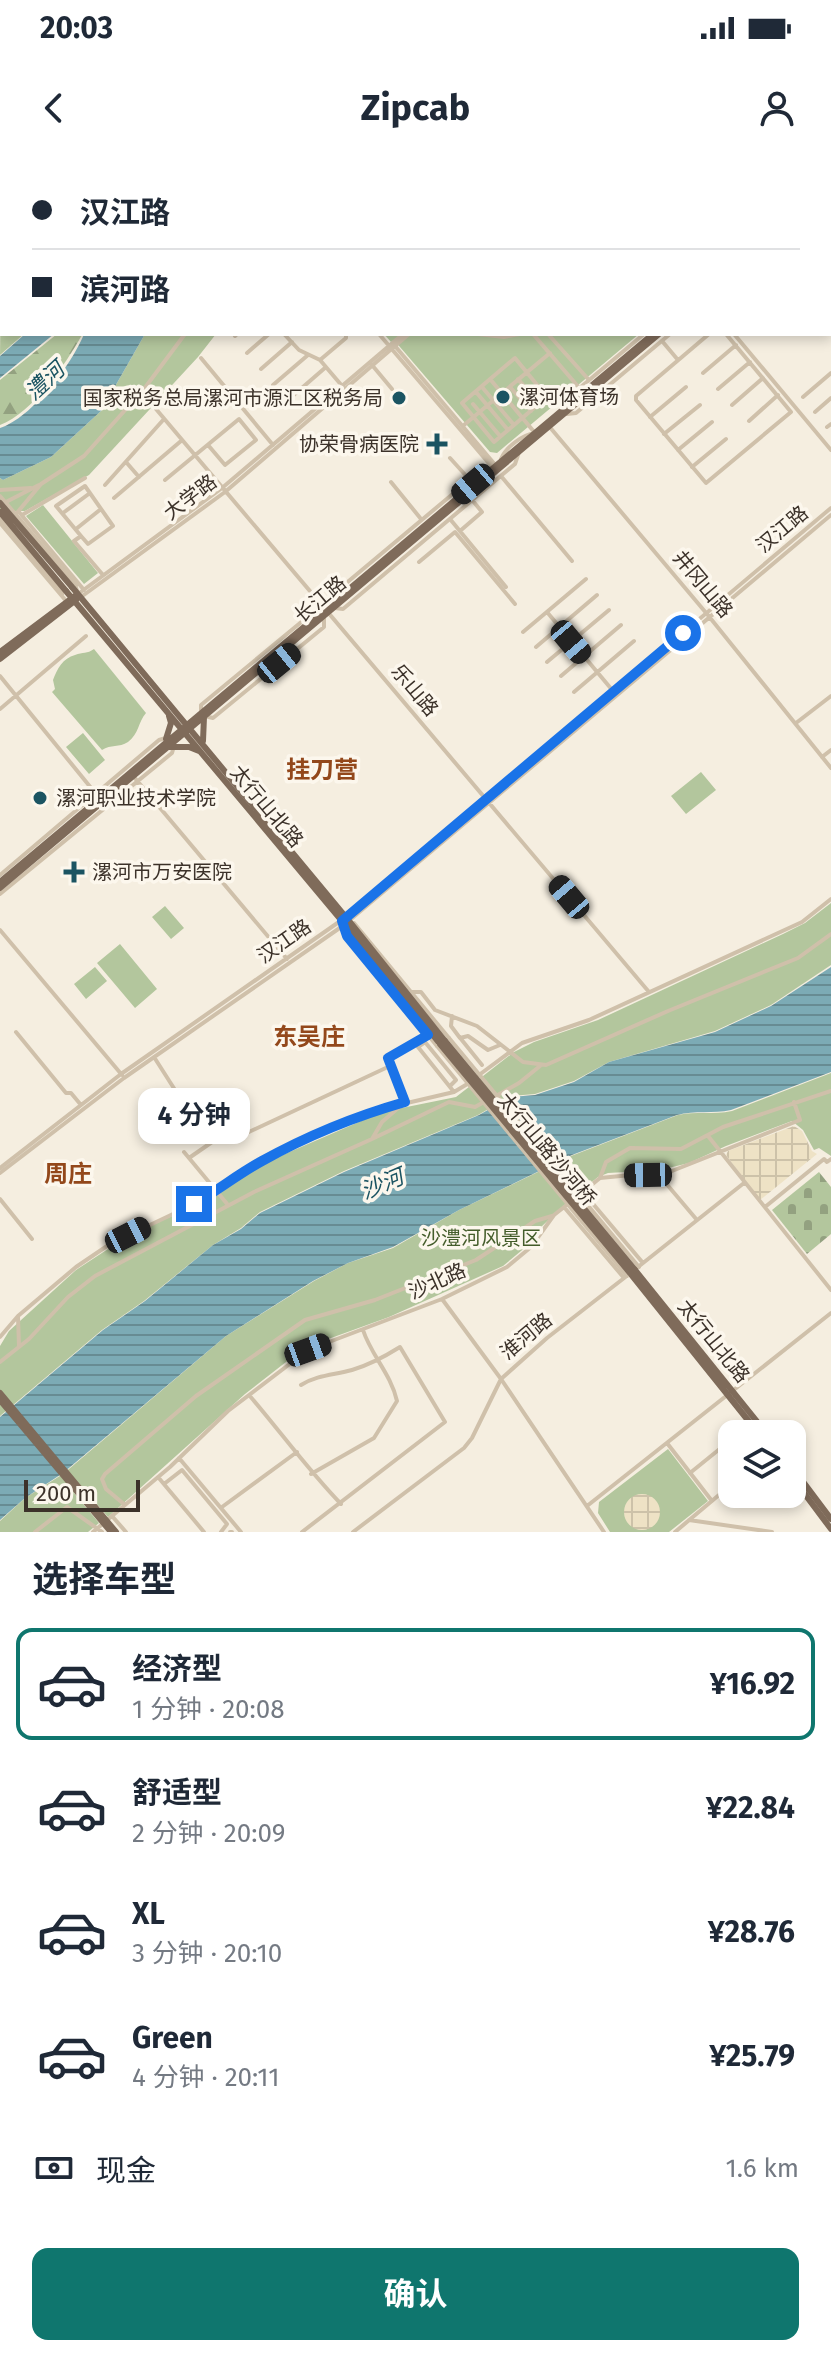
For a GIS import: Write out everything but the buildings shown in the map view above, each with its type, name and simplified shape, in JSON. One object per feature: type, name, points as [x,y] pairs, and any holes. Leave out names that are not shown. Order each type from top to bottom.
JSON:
[{"type":"main road","name":"长江路","points":[[0,882],[427,526],[471,482],[519,452],[592,384],[651,336]]},
{"type":"main road","name":"长江路","points":[[563,412],[581,390],[660,337]]},
{"type":"main road","name":"长江路","points":[[427,526],[447,518],[535,433],[548,425]]},
{"type":"main road","name":"太行山北路","points":[[2,506],[345,921],[409,992],[443,1042]]},
{"type":"main road","name":"大学路","points":[[0,652],[76,597]]},
{"type":"main road","name":"大学路","points":[[0,659],[76,597]]},
{"type":"main road","points":[[170,710],[203,714],[204,750],[170,742],[170,710]]},
{"type":"main road","name":"长江路","points":[[0,891],[135,779],[170,742]]},
{"type":"main road","name":"太行山北路","points":[[345,921],[429,1034],[443,1042]]},
{"type":"main road","name":"太行山路沙河桥","points":[[443,1042],[633,1271]]},
{"type":"main road","name":"太行山北路","points":[[633,1271],[755,1420]]},
{"type":"main road","name":"太行山北路","points":[[731,1392],[748,1420]]},
{"type":"main road","points":[[0,1393],[114,1532]]},
{"type":"main road","points":[[0,1400],[114,1532]]},
{"type":"main road","points":[[806,1486],[831,1519]]},
{"type":"main road","points":[[806,1496],[831,1529]]},
{"type":"street","points":[[33,488],[0,493],[2,506],[41,484],[84,456],[144,389],[184,336]]},
{"type":"street","points":[[247,353],[267,336]]},
{"type":"street","points":[[320,360],[346,336]]},
{"type":"street","points":[[381,336],[464,425],[496,469]]},
{"type":"street","points":[[392,347],[401,336]]},
{"type":"street","points":[[392,347],[406,336]]},
{"type":"street","points":[[535,336],[581,390]]},
{"type":"street","points":[[550,336],[592,384],[642,336]]},
{"type":"street","points":[[634,336],[637,340]]},
{"type":"street","points":[[707,336],[636,396],[636,400],[706,483],[791,412],[728,336]]},
{"type":"street","points":[[736,336],[831,450]]},
{"type":"street","points":[[261,369],[289,337],[299,350],[320,360],[343,387]]},
{"type":"street","points":[[563,412],[576,413],[660,337],[678,360]]},
{"type":"street","points":[[703,373],[736,345]]},
{"type":"street","points":[[392,347],[572,561]]},
{"type":"street","name":"大学路","points":[[76,597],[223,490],[392,347]]},
{"type":"street","name":"大学路","points":[[76,597],[223,490],[392,347]]},
{"type":"street","points":[[464,425],[550,353]]},
{"type":"street","points":[[273,385],[308,355]]},
{"type":"street","points":[[201,358],[273,445]]},
{"type":"street","points":[[515,358],[527,372],[547,397],[494,442],[462,403],[515,358]]},
{"type":"street","points":[[718,389],[750,362]]},
{"type":"street","points":[[372,365],[392,389]]},
{"type":"street","points":[[288,400],[326,367]]},
{"type":"street","points":[[803,397],[831,373]]},
{"type":"street","points":[[732,405],[763,378]]},
{"type":"street","points":[[490,379],[535,433]]},
{"type":"street","points":[[518,379],[539,404]]},
{"type":"street","points":[[481,387],[514,425]]},
{"type":"street","points":[[510,387],[531,411]]},
{"type":"street","points":[[650,417],[686,387]]},
{"type":"street","points":[[475,391],[508,430]]},
{"type":"street","points":[[749,421],[778,395]]},
{"type":"street","points":[[467,409],[481,397]]},
{"type":"street","points":[[815,412],[831,398]]},
{"type":"street","points":[[473,404],[500,436]]},
{"type":"street","points":[[664,434],[700,405]]},
{"type":"street","name":"乐山路","points":[[156,409],[324,613],[488,800],[649,992]]},
{"type":"street","points":[[105,485],[164,419]]},
{"type":"street","points":[[165,480],[239,419],[256,440],[225,465],[208,445]]},
{"type":"street","points":[[678,450],[712,422]]},
{"type":"street","name":"井冈山路","points":[[548,425],[831,768]]},
{"type":"street","points":[[692,467],[726,439]]},
{"type":"street","points":[[114,498],[181,441]]},
{"type":"street","points":[[450,458],[471,482]]},
{"type":"street","points":[[126,462],[139,477]]},
{"type":"street","points":[[0,520],[20,514],[85,478]]},
{"type":"street","points":[[391,482],[441,543]]},
{"type":"street","points":[[20,514],[41,484]]},
{"type":"street","points":[[85,486],[101,509],[113,526],[88,544],[56,506],[85,486]]},
{"type":"street","points":[[62,513],[90,493]]},
{"type":"street","points":[[419,562],[482,512],[470,497]]},
{"type":"street","name":"汉江路","points":[[488,800],[613,691],[708,616],[831,508]]},
{"type":"street","points":[[76,529],[101,509]]},
{"type":"street","points":[[20,514],[76,597]]},
{"type":"street","name":"汉江路","points":[[0,1171],[122,1076],[154,1057],[345,921],[831,515]]},
{"type":"street","points":[[447,518],[515,604]]},
{"type":"street","points":[[0,520],[76,597]]},
{"type":"street","points":[[0,520],[69,589]]},
{"type":"street","points":[[333,605],[343,609],[427,526]]},
{"type":"street","points":[[457,531],[506,587]]},
{"type":"street","points":[[81,536],[74,541],[103,575]]},
{"type":"street","points":[[523,632],[586,579]]},
{"type":"street","points":[[536,647],[597,595]]},
{"type":"street","points":[[547,662],[609,610]]},
{"type":"street","points":[[547,612],[613,691]]},
{"type":"street","points":[[561,676],[621,625]]},
{"type":"street","points":[[0,709],[86,636]]},
{"type":"street","points":[[574,692],[634,641]]},
{"type":"street","points":[[0,676],[96,794]]},
{"type":"street","points":[[796,723],[831,696]]},
{"type":"street","points":[[0,875],[159,740],[170,742]]},
{"type":"street","points":[[822,757],[831,750]]},
{"type":"street","points":[[135,779],[287,959]]},
{"type":"street","points":[[0,1337],[3,1329],[18,1316],[76,1267],[110,1244],[194,1204],[263,1160],[377,1110],[454,1092],[522,1043],[581,1023],[802,922],[831,899]]},
{"type":"street","name":"汉江路","points":[[0,1171],[81,1105],[345,921]]},
{"type":"street","points":[[0,930],[122,1076]]},
{"type":"street","points":[[409,992],[421,992],[435,1010],[477,1026],[523,1062],[540,1066],[798,958],[831,934]]},
{"type":"street","points":[[452,1016],[451,1026],[482,1065]]},
{"type":"street","points":[[16,1032],[66,1093],[71,1093],[81,1105]]},
{"type":"street","points":[[405,1102],[390,1066],[389,1055],[429,1034]]},
{"type":"street","points":[[460,1038],[468,1036],[488,1050],[500,1045]]},
{"type":"street","points":[[450,1086],[456,1080],[425,1042],[418,1047],[454,1092]]},
{"type":"street","points":[[474,1054],[483,1046]]},
{"type":"street","points":[[154,1057],[205,1137]]},
{"type":"street","points":[[189,1158],[215,1140],[236,1138],[390,1066]]},
{"type":"street","points":[[1,1359],[38,1331],[68,1297],[95,1276],[229,1206],[449,1102],[475,1107],[519,1083],[540,1066]]},
{"type":"street","name":"沙北路","points":[[93,1532],[100,1530],[249,1395],[308,1350],[442,1299],[516,1261],[531,1247],[554,1215],[600,1178],[606,1162],[630,1148],[681,1149],[723,1127],[831,1091]]},
{"type":"street","points":[[372,1139],[383,1121],[405,1102]]},
{"type":"street","points":[[600,1178],[672,1171],[800,1120],[794,1102]]},
{"type":"street","points":[[377,1110],[383,1121]]},
{"type":"street","points":[[708,1136],[831,1290]]},
{"type":"street","points":[[184,1152],[229,1206]]},
{"type":"street","points":[[764,1208],[824,1159],[827,1162],[831,1159]]},
{"type":"street","points":[[664,1181],[697,1220]]},
{"type":"street","name":"淮河路","points":[[353,1532],[464,1448],[501,1379],[547,1338],[744,1183]]},
{"type":"street","points":[[583,1192],[633,1271]]},
{"type":"street","points":[[0,1199],[32,1239]]},
{"type":"street","points":[[564,1207],[633,1271]]},
{"type":"street","points":[[125,1505],[106,1489],[102,1479],[105,1474],[196,1396],[298,1324],[375,1300],[476,1260],[535,1221],[554,1215]]},
{"type":"street","points":[[442,1299],[501,1379],[604,1532]]},
{"type":"street","points":[[587,1506],[831,1313]]},
{"type":"street","points":[[18,1316],[19,1346]]},
{"type":"street","points":[[311,1474],[374,1438],[397,1401],[394,1386],[369,1347],[363,1330]]},
{"type":"street","points":[[301,1385],[315,1377],[378,1361],[400,1347],[445,1422],[302,1532]]},
{"type":"street","points":[[249,1395],[297,1452],[311,1474],[341,1504]]},
{"type":"street","points":[[667,1443],[712,1501]]},
{"type":"street","points":[[690,1473],[718,1450]]},
{"type":"street","points":[[221,1507],[297,1452]]},
{"type":"street","points":[[179,1458],[241,1532]]},
{"type":"street","points":[[164,1484],[182,1470],[227,1524],[221,1532]]},
{"type":"street","points":[[158,1477],[204,1532]]},
{"type":"street","points":[[675,1532],[718,1496]]},
{"type":"street","points":[[35,1532],[67,1507],[100,1530]]},
{"type":"street","points":[[112,1516],[126,1532]]},
{"type":"street","points":[[689,1520],[772,1532]]},
{"type":"green space","points":[[0,336],[22,336],[0,355]]},
{"type":"green space","points":[[55,336],[81,336],[36,399],[0,425],[0,380]]},
{"type":"green space","points":[[144,336],[214,336],[89,475],[25,511],[0,517],[0,478],[3,480],[51,457],[101,411]]},
{"type":"green space","name":"漯河体育场","points":[[386,336],[637,336],[497,453],[490,452],[394,340],[391,342]]},
{"type":"green space","points":[[43,505],[98,573],[84,584],[26,516]]},
{"type":"green space","points":[[94,649],[146,713],[128,742],[102,750],[52,692],[55,689],[53,680],[64,661]]},
{"type":"green space","points":[[83,733],[105,760],[89,774],[66,747]]},
{"type":"green space","points":[[701,772],[716,790],[686,814],[671,796]]},
{"type":"green space","points":[[831,903],[831,965],[771,1005],[715,1031],[609,1062],[574,1081],[535,1094],[511,1096],[478,1115],[344,1171],[260,1212],[102,1330],[0,1416],[0,1346],[9,1331],[76,1270],[108,1249],[138,1231],[213,1198],[257,1167],[278,1157],[382,1112],[456,1097],[514,1052],[598,1020],[783,934],[805,923]]},
{"type":"green space","points":[[165,906],[184,928],[171,939],[152,917]]},
{"type":"green space","points":[[120,944],[157,989],[135,1008],[97,963]]},
{"type":"green space","points":[[95,967],[107,981],[86,999],[74,984]]},
{"type":"green space","name":"沙澧河风景区","points":[[831,1073],[831,1156],[819,1148],[814,1150],[803,1130],[792,1121],[689,1163],[660,1170],[608,1173],[598,1177],[541,1227],[527,1246],[503,1266],[389,1317],[309,1346],[245,1394],[108,1517],[82,1487],[74,1493],[99,1523],[88,1532],[0,1532],[0,1521],[25,1498],[63,1474],[226,1336],[314,1281],[348,1263],[393,1248],[459,1210],[571,1156],[678,1115],[732,1111]]},
{"type":"green space","points":[[819,1172],[831,1187],[831,1234],[807,1254],[772,1210]]},
{"type":"green space","points":[[668,1449],[708,1501],[669,1532],[610,1532],[598,1513],[599,1502]]},
{"type":"shaded area","points":[[794,1126],[802,1131],[812,1151],[817,1154],[760,1200],[726,1155],[728,1151]]},
{"type":"shaded area","points":[[642,1494],[655,1499],[660,1512],[655,1525],[642,1530],[629,1525],[624,1512],[629,1499]]},
{"type":"water","points":[[23,336],[52,336],[0,378],[0,356]]},
{"type":"water","points":[[83,336],[144,336],[101,411],[51,457],[3,480],[0,478],[0,428],[37,402]]},
{"type":"water","name":"沙河","points":[[831,967],[831,1072],[731,1110],[677,1115],[572,1155],[459,1210],[393,1247],[348,1263],[313,1281],[226,1336],[63,1473],[25,1498],[0,1520],[0,1417],[103,1330],[145,1301],[213,1245],[241,1229],[260,1213],[344,1172],[479,1115],[511,1097],[535,1095],[574,1082],[609,1062],[715,1032],[771,1006]]},
{"type":"place","name":"漯河体育场","points":[[503,397]]},
{"type":"place","name":"国家税务总局漯河市源汇区税务局","points":[[399,398]]},
{"type":"place","name":"协荣骨病医院","points":[[437,444]]},
{"type":"place","name":"漯河职业技术学院","points":[[40,798]]},
{"type":"place","name":"漯河市万安医院","points":[[74,872]]},
{"type":"district","name":"挂刀营","points":[[322,770]]},
{"type":"district","name":"东吴庄","points":[[309,1037]]},
{"type":"district","name":"周庄","points":[[68,1174]]},
{"type":"route","points":[[194,1204],[263,1160],[377,1110],[405,1102],[390,1066],[389,1055],[428,1035],[347,936],[342,921],[683,633]]},
{"type":"water label","name":"澧河","points":[[45,381]]}]
